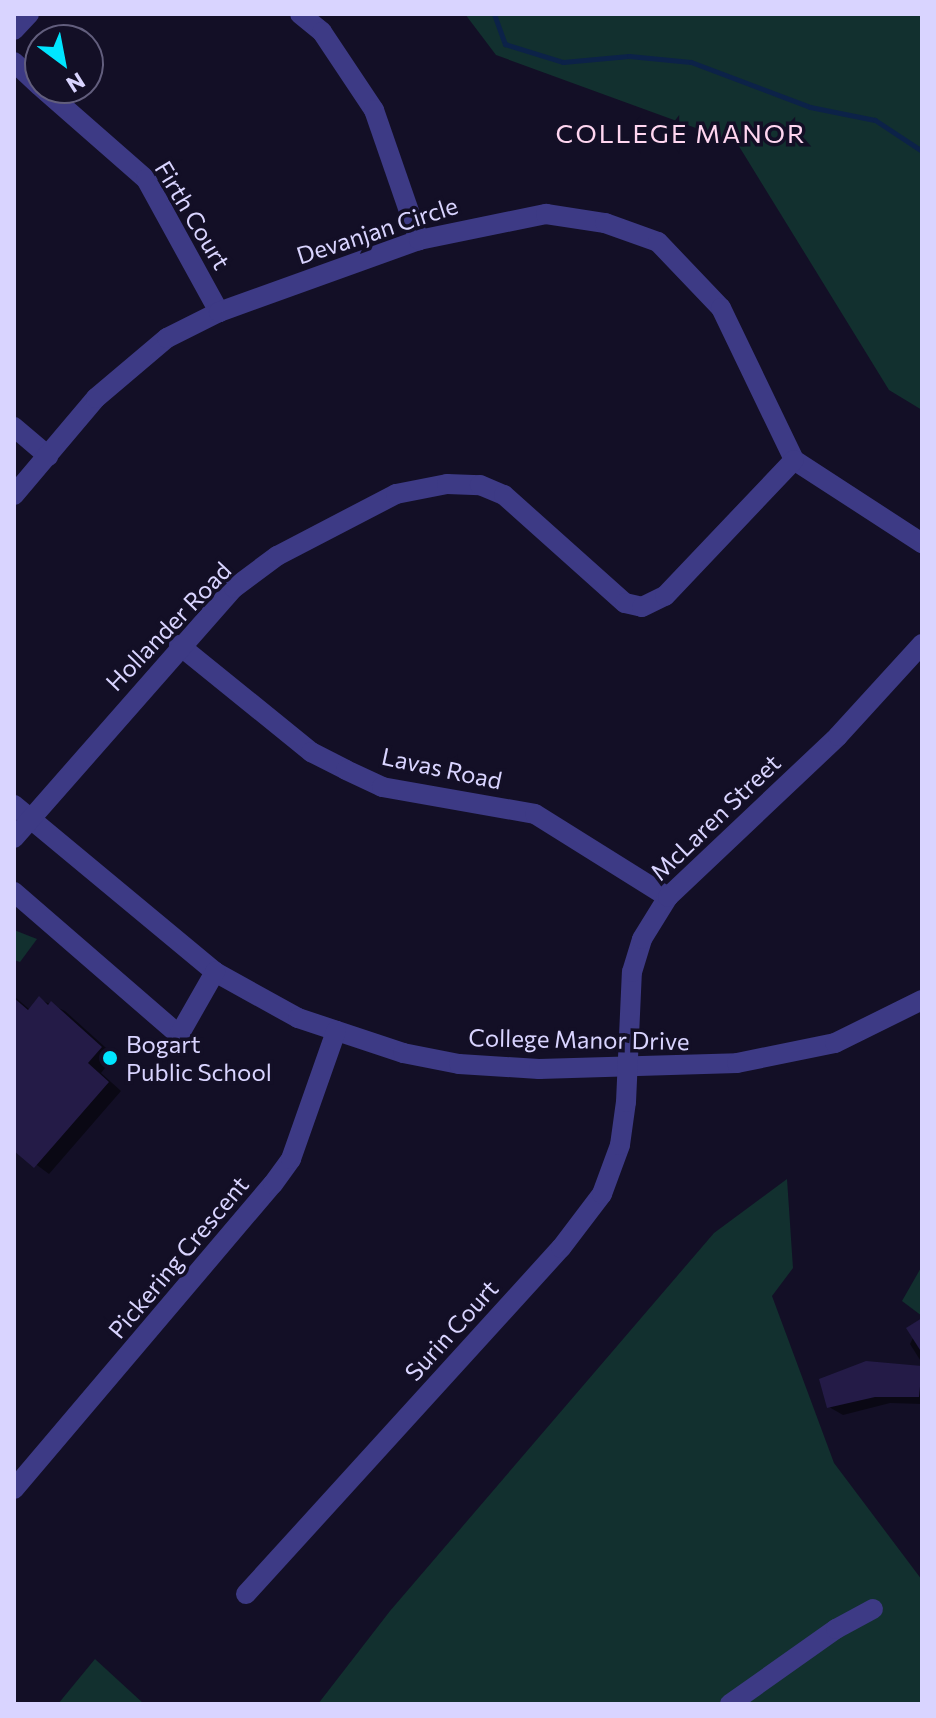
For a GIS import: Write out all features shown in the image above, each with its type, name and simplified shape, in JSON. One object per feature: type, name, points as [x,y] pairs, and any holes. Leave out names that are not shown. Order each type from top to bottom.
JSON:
[{"type":"street","points":[[14,30],[29,14]]},
{"type":"street","points":[[300,14],[322,32],[374,110],[419,240]]},
{"type":"street","name":"Firth Court","points":[[60,104],[146,179],[219,312]]},
{"type":"street","name":"Devanjan Circle","points":[[14,495],[136,360],[219,312],[419,240],[546,214],[605,223],[658,242],[721,308],[794,460]]},
{"type":"street","points":[[14,427],[48,456]]},
{"type":"street","points":[[794,460],[922,543]]},
{"type":"street","name":"Hollander Road","points":[[14,838],[179,645],[234,588],[277,556],[396,494],[447,484],[480,485],[504,495],[625,603],[642,607],[665,596],[794,460]]},
{"type":"street","name":"McLaren Street","points":[[631,1068],[632,972],[642,939],[668,897],[838,736],[922,644]]},
{"type":"street","name":"Lavas Road","points":[[179,645],[311,752],[382,787],[535,814],[668,897]]},
{"type":"street","name":"College Manor Drive","points":[[14,805],[215,972],[298,1018],[403,1053],[459,1064],[631,1068],[737,1063],[835,1043],[922,1000]]},
{"type":"street","points":[[14,892],[179,1035],[215,972]]},
{"type":"street","name":"Pickering Crescent","points":[[14,1489],[291,1159],[336,1031]]},
{"type":"street","name":"Surin Court","points":[[246,1594],[587,1218],[602,1194],[620,1145],[631,1068]]},
{"type":"street","points":[[730,1704],[836,1629],[873,1609]]},
{"type":"green space","points":[[465,14],[922,14],[922,410],[889,390],[737,143],[496,55]]},
{"type":"green space","points":[[14,930],[37,939],[20,962],[14,960]]},
{"type":"green space","points":[[787,1179],[793,1268],[772,1296],[834,1463],[922,1580],[922,1704],[318,1704],[390,1611],[714,1233]]},
{"type":"green space","points":[[922,1266],[922,1316],[902,1301]]},
{"type":"green space","points":[[95,1659],[144,1704],[58,1704]]},
{"type":"building","points":[[39,996],[48,1005],[51,1001],[102,1047],[88,1063],[109,1082],[34,1168],[14,1151],[14,998],[28,1010]]},
{"type":"building","points":[[922,1318],[922,1353],[906,1328]]},
{"type":"building","points":[[866,1361],[922,1366],[919,1397],[875,1397],[827,1408],[819,1379]]},
{"type":"waterway","points":[[494,14],[505,44],[563,62],[629,56],[691,62],[810,107],[875,120],[922,151]]},
{"type":"place","name":"Bogart Public School","points":[[110,1058]]},
{"type":"district","name":"COLLEGE MANOR","points":[[681,133]]}]
